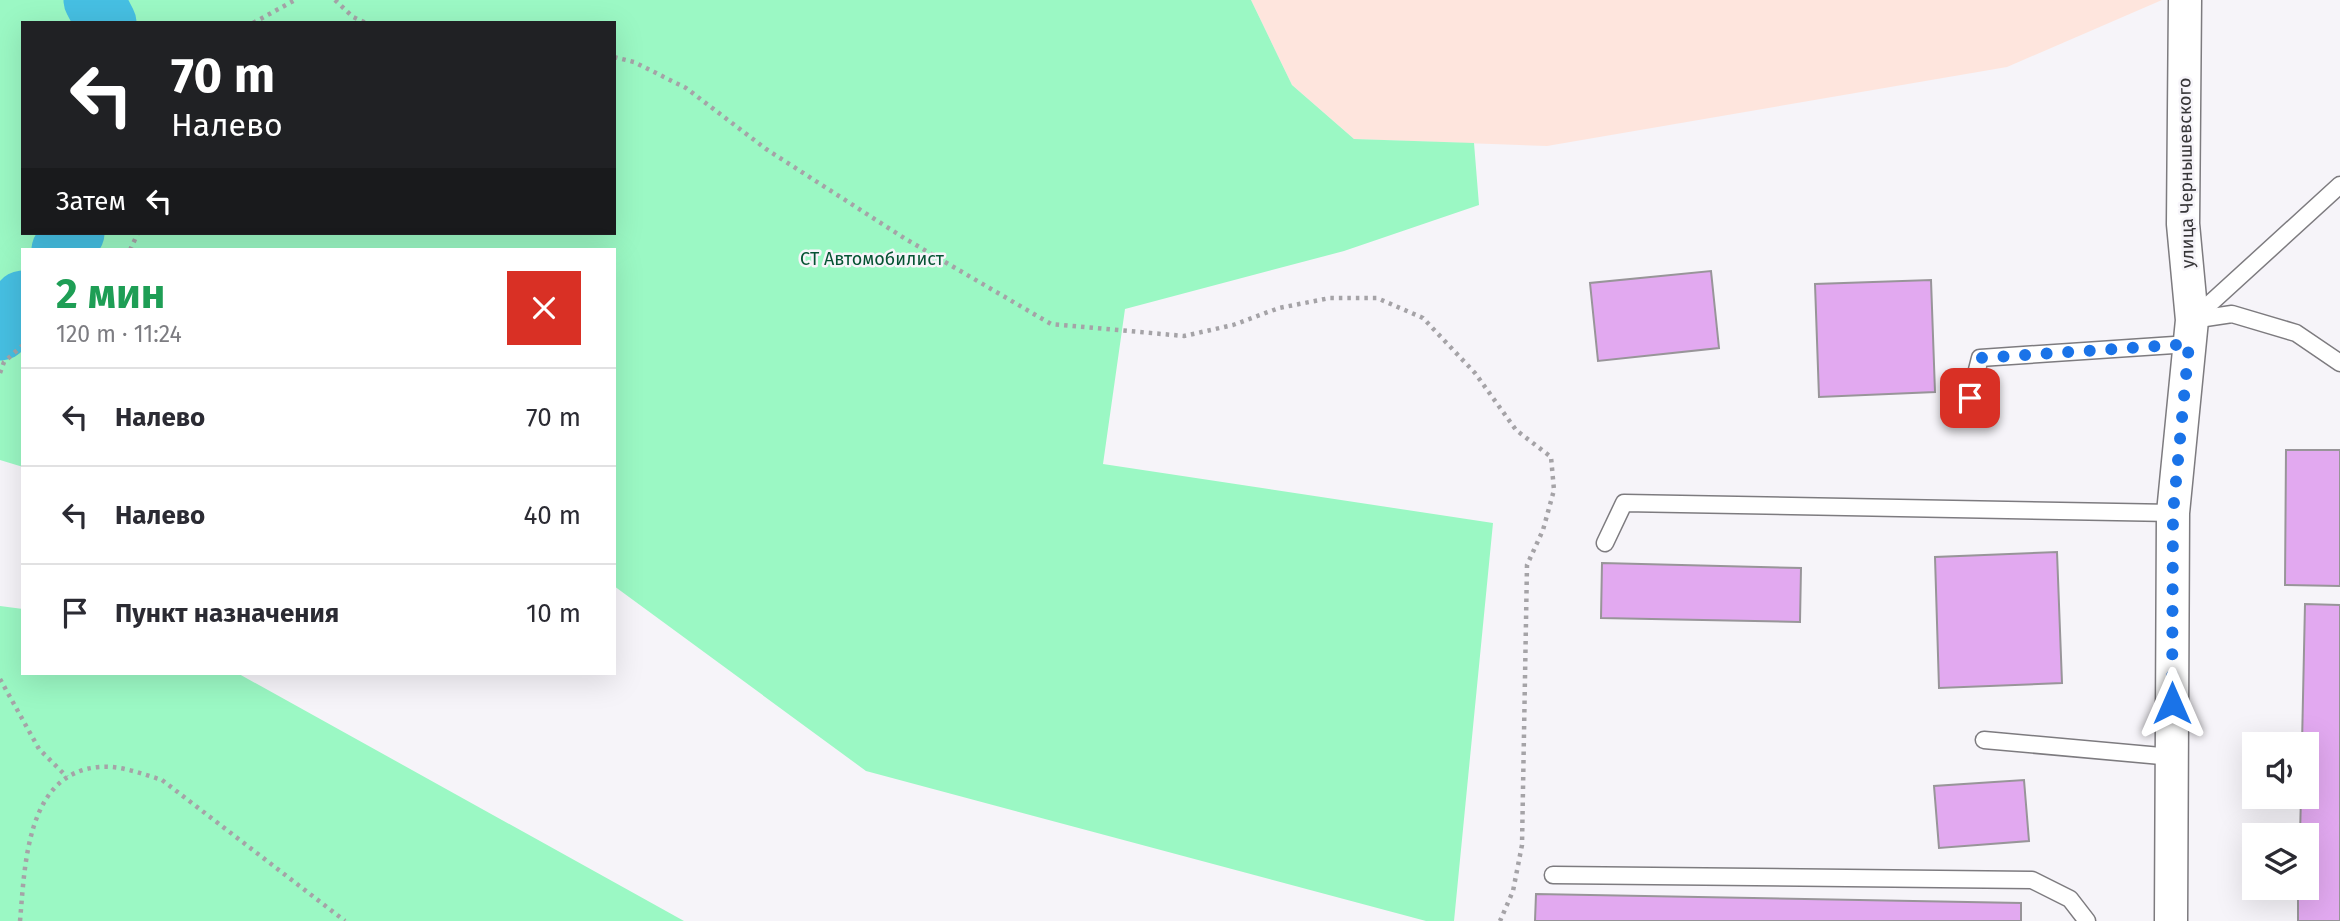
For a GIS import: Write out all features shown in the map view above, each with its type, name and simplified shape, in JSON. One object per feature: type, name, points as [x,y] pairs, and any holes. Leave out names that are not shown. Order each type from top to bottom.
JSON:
[{"type":"street","name":"улица Чернышевского","points":[[2171,921],[2173,513],[2191,332],[2183,224],[2184,6]]},
{"type":"lane","points":[[2191,332],[2340,185]]},
{"type":"lane","points":[[1965,417],[1980,358],[2191,332],[2232,314],[2296,333],[2340,363]]},
{"type":"lane","points":[[1605,543],[1625,503],[2173,513]]},
{"type":"lane","points":[[1984,740],[2172,757]]},
{"type":"lane","points":[[1553,875],[2032,880],[2070,899],[2087,921]]},
{"type":"path","points":[[257,21],[295,0]]},
{"type":"path","points":[[335,0],[352,17],[361,21]]},
{"type":"path","points":[[616,58],[634,62],[686,88],[766,149],[904,238],[1051,324],[1184,335],[1233,325],[1279,308],[1330,298],[1377,298],[1423,318],[1475,373],[1516,430],[1551,457],[1554,491],[1543,530],[1527,565],[1522,845],[1513,891],[1500,921]]},
{"type":"path","points":[[0,373],[4,362],[21,347]]},
{"type":"path","points":[[0,679],[39,749],[67,777]]},
{"type":"path","points":[[20,921],[27,845],[41,808],[52,791],[67,777],[99,767],[130,770],[162,780],[345,921]]},
{"type":"shaded area","points":[[1251,0],[2162,0],[2007,67],[1547,146],[1354,139],[1292,85]]},
{"type":"green space","name":"СТ Автомобилист","points":[[0,0],[1251,0],[1292,85],[1354,139],[1474,143],[1479,205],[1344,251],[1125,309],[1103,464],[1493,523],[1454,921],[1426,921],[866,771],[616,587],[616,248],[21,248],[21,466],[0,460]]},
{"type":"green space","points":[[0,606],[21,609],[21,675],[241,675],[684,921],[0,921]]},
{"type":"building","points":[[1711,271],[1719,348],[1598,361],[1590,283]]},
{"type":"building","points":[[1931,280],[1935,392],[1819,397],[1815,284]]},
{"type":"building","points":[[2286,450],[2340,450],[2340,586],[2285,585]]},
{"type":"building","points":[[2057,552],[2062,683],[1939,688],[1935,557]]},
{"type":"building","points":[[1602,563],[1801,568],[1800,622],[1601,618]]},
{"type":"building","points":[[2305,604],[2340,605],[2340,921],[2298,921],[2298,900],[2319,900],[2319,823],[2300,823],[2301,809],[2319,809],[2319,732],[2302,732]]},
{"type":"building","points":[[2024,780],[2029,841],[1939,848],[1934,786]]},
{"type":"building","points":[[1536,894],[2021,903],[2021,921],[1535,921]]},
{"type":"waterway","points":[[94,0],[105,21]]},
{"type":"waterway","points":[[63,248],[73,235]]},
{"type":"waterway","points":[[0,330],[21,304]]},
{"type":"route","points":[[1970,398],[1980,358],[2189,344],[2173,513],[2172,703]]}]
